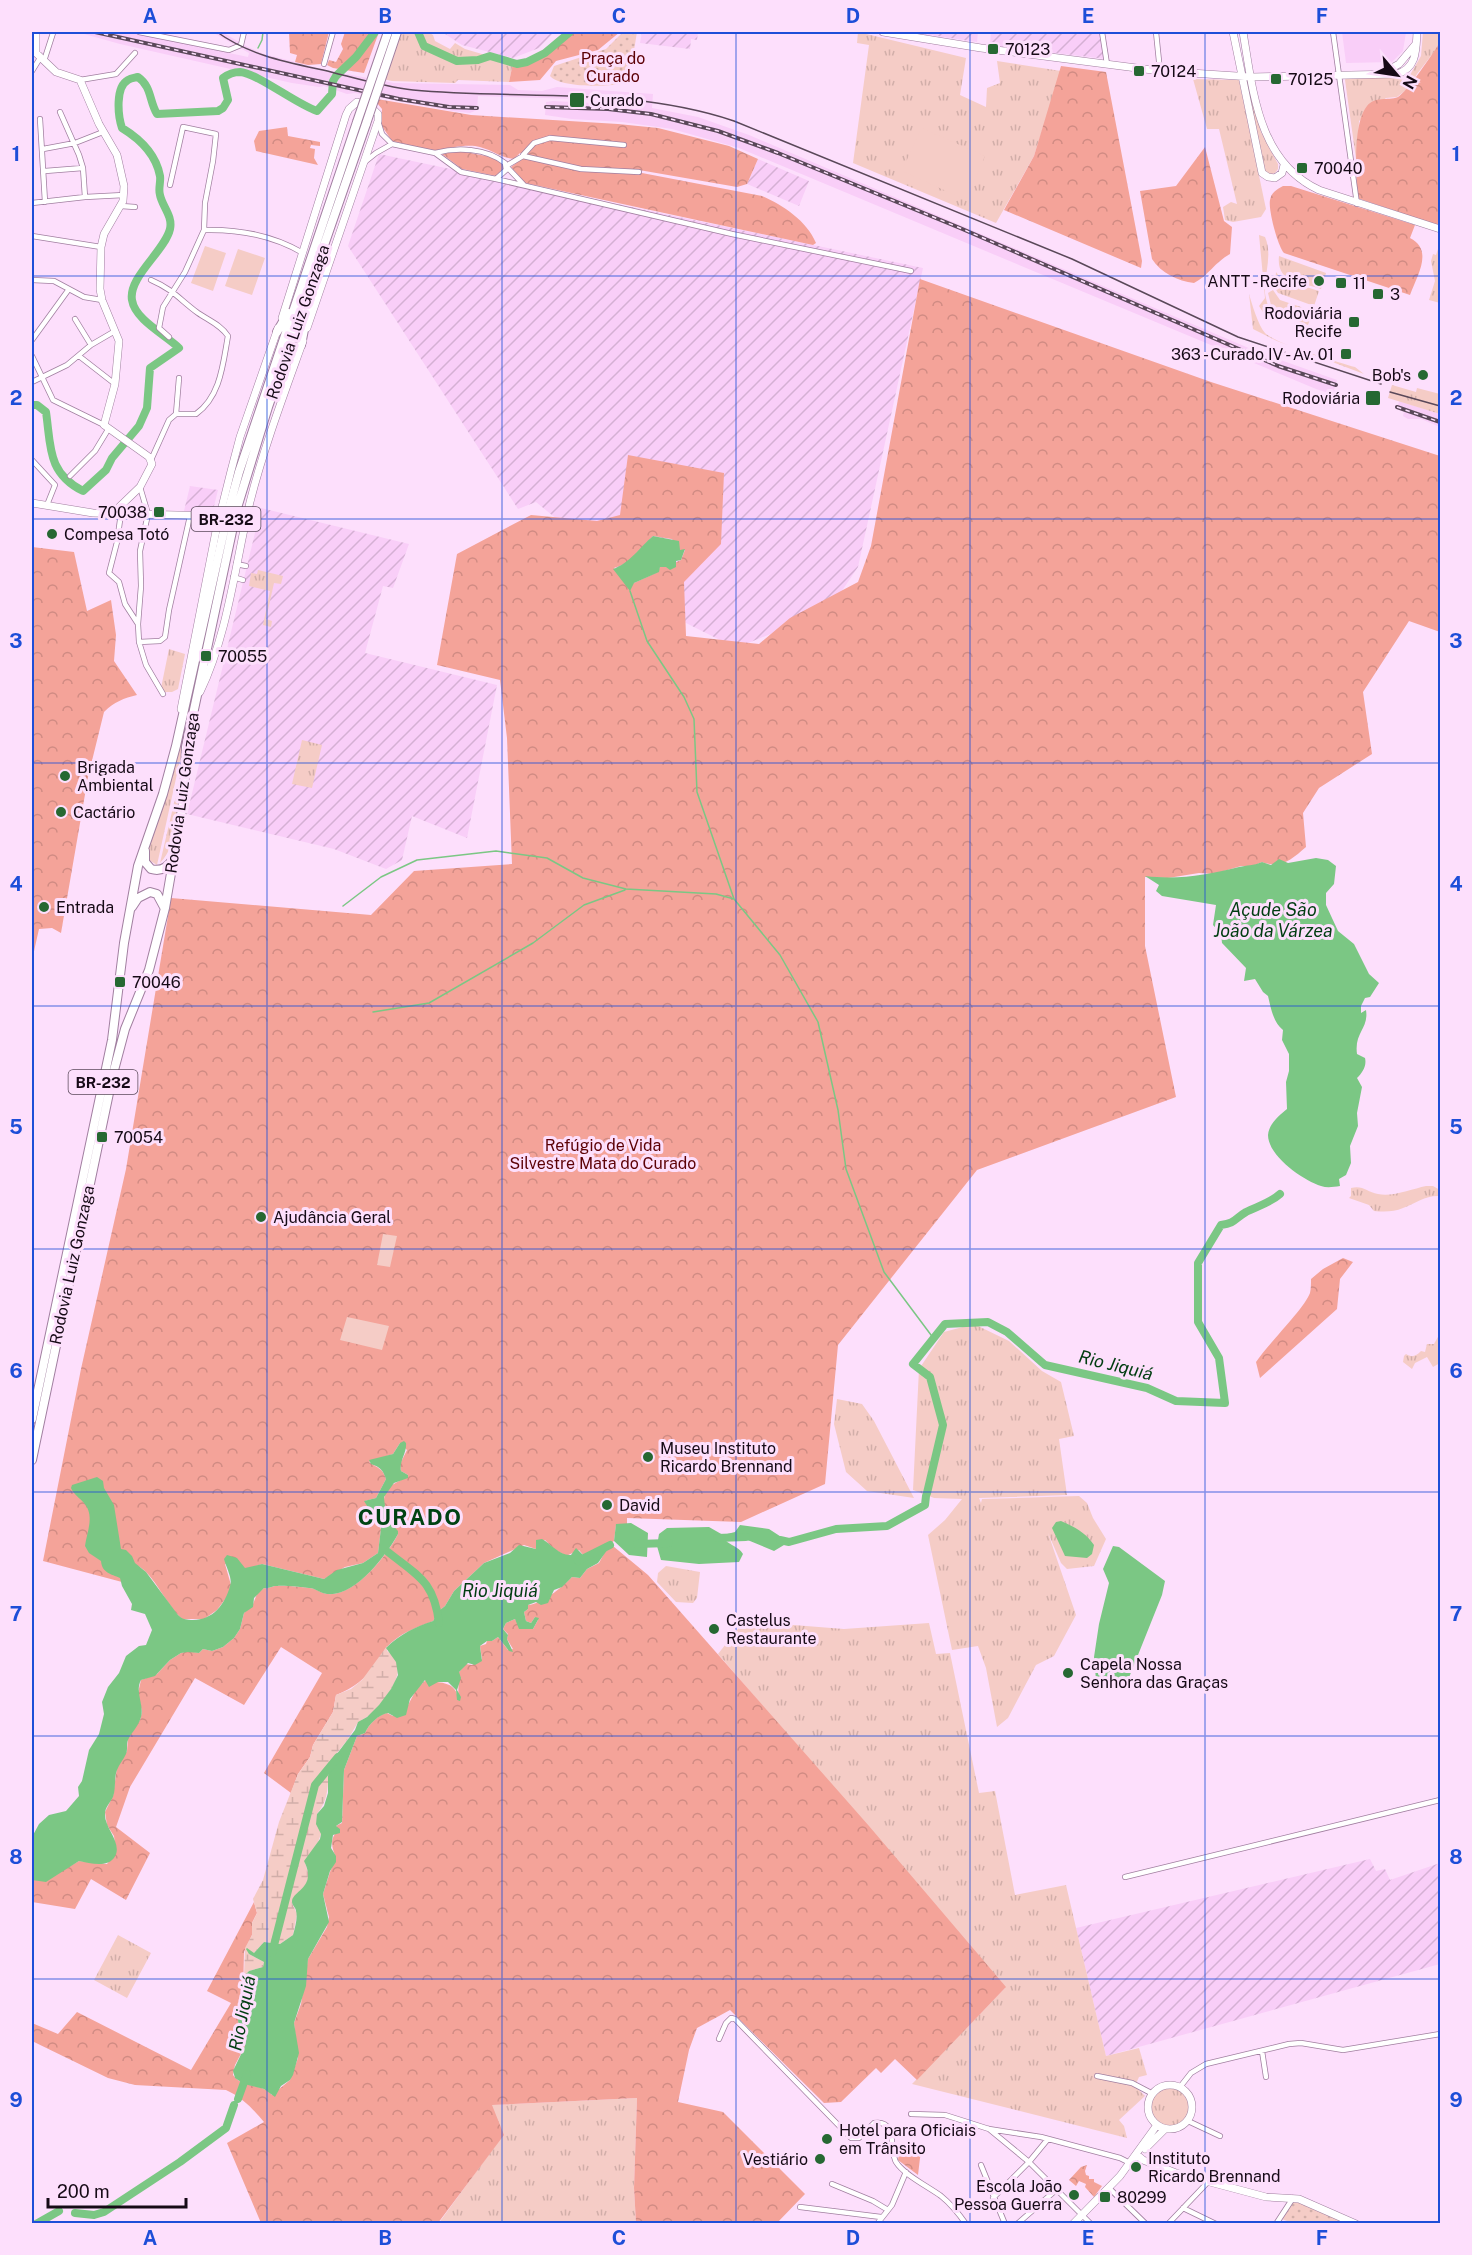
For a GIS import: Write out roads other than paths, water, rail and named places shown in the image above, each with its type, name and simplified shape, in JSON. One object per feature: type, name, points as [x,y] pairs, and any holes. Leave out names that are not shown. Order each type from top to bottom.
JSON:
[{"type":"highway","name":"Rodovia Luiz Gonzaga","points":[[32,1460],[113,1074],[125,1029],[149,970],[165,908],[184,798],[186,747],[237,508],[249,464],[315,276],[388,32]]},
{"type":"highway","name":"Rodovia Luiz Gonzaga","points":[[32,1419],[112,1040],[138,866],[163,794],[176,746],[231,499],[297,297],[397,32]]},
{"type":"highway","points":[[301,345],[315,276]]},
{"type":"highway","points":[[277,332],[297,297]]},
{"type":"highway","points":[[145,844],[145,862],[151,869],[161,870],[167,866],[174,855]]},
{"type":"highway","points":[[130,908],[138,898],[150,892],[157,894],[165,908]]},
{"type":"street","points":[[36,32],[38,56],[63,76],[80,80],[114,75],[135,53]]},
{"type":"street","points":[[139,32],[229,50],[241,45],[244,32]]},
{"type":"street","points":[[324,64],[333,32]]},
{"type":"street","points":[[883,32],[1107,66],[1241,77],[1397,74],[1409,68],[1415,57],[1417,32]]},
{"type":"street","points":[[1102,32],[1107,66]]},
{"type":"street","points":[[1156,32],[1160,71]]},
{"type":"street","points":[[1233,32],[1262,173],[1275,178],[1282,173],[1284,165]]},
{"type":"street","points":[[1243,32],[1265,133],[1284,165],[1308,185],[1357,204],[1440,229]]},
{"type":"street","points":[[1333,32],[1357,204]]},
{"type":"street","points":[[32,71],[38,56],[53,33]]},
{"type":"street","points":[[70,476],[95,451],[106,427],[115,384],[119,341],[102,300],[101,247],[104,234],[121,206],[124,195],[120,161],[103,132],[80,80]]},
{"type":"street","points":[[176,746],[186,677],[219,516],[240,436],[277,332],[349,109],[357,102],[370,106],[378,114],[382,134],[392,144],[435,153],[460,172],[732,234],[911,271]]},
{"type":"street","points":[[60,112],[75,143],[83,168],[84,197]]},
{"type":"street","points":[[32,124],[40,121],[45,171],[45,202]]},
{"type":"street","points":[[195,703],[214,660],[250,501],[267,445],[378,121]]},
{"type":"street","points":[[169,337],[159,328],[163,308],[198,247],[204,230],[205,203],[216,134],[183,127],[170,185]]},
{"type":"street","points":[[43,149],[75,143],[103,132]]},
{"type":"street","points":[[496,179],[504,173],[506,166],[523,156],[534,143],[550,138],[624,145]]},
{"type":"street","points":[[364,163],[392,144]]},
{"type":"street","points":[[435,153],[449,149],[496,156],[524,185]]},
{"type":"street","points":[[523,156],[581,169],[639,172]]},
{"type":"street","points":[[45,171],[83,168]]},
{"type":"street","points":[[32,203],[124,195]]},
{"type":"street","points":[[121,206],[135,207]]},
{"type":"street","points":[[1427,224],[1435,236]]},
{"type":"street","points":[[204,230],[246,232],[274,239],[303,253]]},
{"type":"street","points":[[32,236],[101,247]]},
{"type":"street","points":[[32,280],[54,281],[84,297],[102,300]]},
{"type":"street","points":[[138,624],[125,604],[119,582],[108,573],[117,542],[117,513],[140,488],[148,474],[151,460],[169,420],[176,414],[196,414],[213,395],[219,382],[228,336],[223,329],[199,314],[174,291],[151,280]]},
{"type":"street","points":[[32,340],[69,289]]},
{"type":"street","points":[[75,319],[91,345]]},
{"type":"street","points":[[32,382],[67,365],[91,345],[115,331]]},
{"type":"street","points":[[32,356],[56,402],[84,413],[146,454],[151,460]]},
{"type":"street","points":[[79,356],[115,384]]},
{"type":"street","points":[[176,414],[179,378]]},
{"type":"street","points":[[32,460],[54,482],[55,488],[46,506]]},
{"type":"street","points":[[140,488],[148,514],[140,551],[139,642],[146,665],[163,694]]},
{"type":"street","points":[[32,503],[72,511],[219,516]]},
{"type":"street","points":[[139,642],[164,639],[190,516]]},
{"type":"street","points":[[236,564],[246,566]]},
{"type":"street","points":[[233,577],[243,580]]},
{"type":"street","points":[[1125,1877],[1440,1800]]},
{"type":"street","points":[[719,2039],[728,2020],[735,2019],[851,2138],[859,2138],[874,2124],[886,2125],[890,2130],[896,2162],[906,2172],[948,2202],[966,2223]]},
{"type":"street","points":[[1180,2087],[1191,2073],[1206,2064],[1296,2043],[1343,2050],[1440,2034]]},
{"type":"street","points":[[1262,2051],[1266,2077]]},
{"type":"street","points":[[1097,2076],[1132,2083],[1153,2094]]},
{"type":"street","points":[[1168,2085],[1180,2087],[1192,2100],[1192,2113],[1188,2121],[1178,2129],[1165,2129],[1151,2119],[1148,2110],[1149,2102],[1159,2088],[1168,2085]]},
{"type":"street","points":[[911,2114],[945,2115],[989,2129],[1048,2139],[1120,2158],[1130,2163]]},
{"type":"street","points":[[1188,2121],[1221,2136]]},
{"type":"street","points":[[1137,2156],[1157,2125]]},
{"type":"street","points":[[989,2129],[1029,2162],[1091,2223]]},
{"type":"street","points":[[1073,2223],[1165,2129]]},
{"type":"street","points":[[993,2198],[1048,2139]]},
{"type":"street","points":[[1147,2147],[1152,2163]]},
{"type":"street","points":[[1137,2156],[1176,2173],[1208,2182],[1266,2197],[1293,2198],[1356,2223]]},
{"type":"street","points":[[981,2165],[1005,2223]]},
{"type":"street","points":[[800,2207],[880,2221],[897,2197],[906,2172]]},
{"type":"street","points":[[1168,2223],[1208,2182]]},
{"type":"street","points":[[832,2184],[873,2201],[888,2210]]},
{"type":"street","points":[[1109,2188],[1146,2223]]},
{"type":"street","points":[[1017,2223],[1056,2190]]},
{"type":"street","points":[[1276,2223],[1293,2198]]},
{"type":"street","points":[[1183,2208],[1216,2223]]},
{"type":"water","points":[[653,536],[679,541],[680,550],[685,549],[681,560],[676,561],[676,567],[670,570],[660,567],[659,572],[634,583],[630,591],[613,569],[629,559]]},
{"type":"water","name":"Açude São João da Várzea","points":[[1316,858],[1328,860],[1336,866],[1334,884],[1326,893],[1326,905],[1338,931],[1354,944],[1369,974],[1379,983],[1361,1006],[1361,1013],[1366,1010],[1366,1016],[1358,1041],[1357,1054],[1365,1058],[1365,1064],[1357,1078],[1362,1087],[1357,1113],[1358,1126],[1350,1146],[1351,1163],[1346,1175],[1339,1179],[1340,1186],[1330,1187],[1323,1187],[1296,1173],[1280,1159],[1270,1143],[1268,1135],[1270,1127],[1287,1109],[1286,1082],[1289,1071],[1289,1054],[1282,1040],[1283,1030],[1271,1010],[1268,996],[1255,979],[1244,981],[1246,968],[1222,943],[1221,934],[1213,925],[1216,905],[1162,896],[1156,891],[1159,885],[1145,876],[1192,876],[1262,862],[1271,865],[1279,859],[1288,863]]},
{"type":"water","points":[[404,1441],[406,1447],[401,1471],[408,1475],[408,1478],[394,1483],[384,1497],[388,1516],[398,1534],[378,1563],[359,1582],[338,1593],[327,1594],[311,1588],[292,1586],[264,1588],[254,1598],[253,1607],[244,1613],[240,1629],[234,1638],[223,1647],[212,1651],[203,1649],[199,1653],[181,1653],[170,1660],[155,1676],[141,1680],[139,1690],[142,1710],[139,1723],[128,1740],[126,1754],[116,1773],[113,1797],[105,1812],[107,1825],[117,1847],[114,1858],[102,1864],[79,1861],[46,1882],[32,1880],[32,1837],[39,1824],[49,1815],[66,1811],[79,1796],[78,1787],[82,1781],[89,1750],[99,1734],[104,1714],[102,1702],[108,1687],[119,1673],[126,1656],[139,1646],[146,1645],[152,1630],[145,1614],[131,1610],[132,1604],[120,1578],[105,1571],[101,1561],[89,1553],[85,1546],[89,1513],[84,1503],[75,1495],[71,1488],[72,1485],[97,1477],[103,1481],[104,1488],[114,1505],[121,1549],[126,1550],[135,1563],[146,1572],[180,1617],[198,1620],[211,1615],[228,1593],[231,1583],[224,1559],[227,1555],[237,1558],[245,1568],[262,1564],[324,1579],[337,1570],[363,1563],[378,1553],[381,1528],[364,1501],[376,1498],[386,1479],[381,1469],[371,1464],[369,1460],[393,1454]]},
{"type":"water","points":[[1061,1521],[1087,1537],[1094,1545],[1092,1554],[1087,1558],[1065,1556],[1052,1528],[1056,1522]]},
{"type":"water","points":[[631,1523],[648,1533],[647,1557],[629,1555],[614,1541],[616,1524]]},
{"type":"water","points":[[740,1525],[769,1529],[789,1542],[774,1551],[730,1536],[725,1540],[743,1554],[739,1562],[699,1564],[661,1560],[657,1546],[659,1534],[667,1528],[709,1527],[723,1535],[735,1532]]},
{"type":"water","name":"Rio Jiquiá","points":[[542,1539],[567,1555],[571,1555],[576,1548],[588,1557],[598,1553],[609,1544],[610,1546],[598,1563],[587,1569],[580,1578],[572,1577],[562,1587],[554,1590],[548,1603],[541,1605],[536,1602],[528,1605],[528,1609],[524,1612],[526,1621],[531,1623],[535,1617],[539,1618],[533,1629],[519,1629],[515,1619],[506,1623],[503,1629],[508,1635],[507,1639],[513,1652],[509,1651],[498,1637],[480,1646],[482,1661],[475,1665],[468,1663],[459,1672],[461,1678],[457,1690],[461,1697],[460,1701],[457,1700],[456,1690],[448,1682],[438,1682],[429,1687],[425,1680],[410,1699],[406,1715],[397,1718],[388,1713],[384,1714],[374,1720],[365,1733],[357,1736],[344,1770],[342,1822],[336,1826],[340,1829],[340,1833],[333,1835],[331,1848],[336,1856],[336,1862],[330,1871],[323,1894],[329,1922],[308,1959],[306,1986],[294,2023],[299,2053],[293,2075],[281,2086],[275,2097],[264,2089],[244,2084],[235,2078],[233,2071],[245,2046],[238,2021],[244,1976],[249,1971],[263,1967],[264,1962],[249,1954],[246,1949],[254,1953],[264,1942],[280,1944],[293,1935],[297,1917],[292,1903],[293,1898],[306,1883],[308,1877],[304,1861],[320,1839],[321,1834],[316,1824],[317,1814],[324,1806],[328,1793],[328,1776],[333,1759],[355,1730],[358,1722],[379,1705],[398,1675],[396,1662],[386,1648],[408,1632],[433,1621],[454,1591],[484,1563],[510,1553],[519,1545],[536,1549],[536,1540]]},
{"type":"water","points":[[1113,1546],[1119,1547],[1165,1581],[1162,1595],[1124,1690],[1096,1680],[1094,1657],[1109,1583],[1103,1569]]},
{"type":"waterway","points":[[258,48],[263,32]]},
{"type":"waterway","points":[[32,405],[37,405],[46,412],[50,447],[57,467],[71,484],[83,491],[106,470],[112,458],[139,426],[147,408],[150,368],[179,348],[145,321],[134,307],[132,300],[132,291],[136,282],[167,237],[171,224],[160,195],[160,176],[155,161],[141,142],[122,128],[119,116],[119,95],[124,84],[129,79],[138,77],[143,81],[157,114],[218,111],[228,100],[223,78],[240,72],[256,78],[317,111],[332,94],[333,81],[336,76],[356,57],[375,32]]},
{"type":"waterway","points":[[418,32],[424,46],[457,61],[478,60],[490,56],[517,64],[545,53],[570,32]]},
{"type":"waterway","points":[[630,591],[647,641],[684,697],[694,719],[697,792],[734,899],[780,955],[818,1022],[838,1110],[846,1169],[884,1272],[934,1339]]},
{"type":"waterway","points":[[343,906],[381,877],[417,860],[496,851],[547,858],[583,878],[626,889],[716,894],[734,899]]},
{"type":"waterway","points":[[373,1012],[429,1003],[533,943],[584,905],[625,890]]},
{"type":"waterway","name":"Rio Jiquiá","points":[[927,1493],[943,1425],[930,1377],[913,1364],[945,1324],[988,1322],[1007,1332],[1045,1365],[1147,1388],[1176,1401],[1225,1403],[1219,1358],[1198,1322],[1198,1263],[1221,1225],[1232,1222],[1280,1194]]},
{"type":"waterway","name":"Rio Jiquiá","points":[[780,1540],[789,1542],[836,1529],[887,1526],[925,1505],[926,1496]]},
{"type":"waterway","name":"Rio Jiquiá","points":[[717,1538],[746,1537]]},
{"type":"waterway","name":"Rio Jiquiá","points":[[637,1544],[669,1543]]},
{"type":"waterway","name":"Rio Jiquiá","points":[[578,1561],[610,1545]]},
{"type":"waterway","points":[[388,1552],[416,1574],[429,1588],[437,1609],[439,1623]]},
{"type":"waterway","name":"Rio Jiquiá","points":[[272,1953],[315,1785],[338,1757]]},
{"type":"waterway","name":"Rio Jiquiá","points":[[238,2099],[247,2074]]},
{"type":"waterway","name":"Rio Jiquiá","points":[[75,2213],[94,2215],[104,2212],[180,2162],[226,2128],[234,2105]]},
{"type":"waterway","name":"Rio Jiquiá","points":[[36,2224],[59,2211]]},
{"type":"tram line","points":[[217,32],[242,47],[268,57],[402,89],[453,93],[615,98],[695,110],[734,121],[1072,259],[1238,337],[1381,384]]},
{"type":"tram line","points":[[1390,392],[1440,406]]},
{"type":"railway","points":[[95,32],[399,99],[449,107],[477,108]]},
{"type":"railway","points":[[546,107],[608,109],[651,114],[718,131],[778,153],[960,228],[1278,366],[1336,385]]},
{"type":"railway","points":[[1397,407],[1440,422]]},
{"type":"place","name":"70123","points":[[993,49]]},
{"type":"place","name":"70124","points":[[1139,71]]},
{"type":"place","name":"70125","points":[[1276,79]]},
{"type":"place","name":"Curado","points":[[577,100]]},
{"type":"place","name":"70040","points":[[1302,168]]},
{"type":"place","name":"ANTT - Recife","points":[[1319,281]]},
{"type":"place","name":"11","points":[[1341,283]]},
{"type":"place","name":"3","points":[[1378,294]]},
{"type":"place","name":"Rodoviária Recife","points":[[1354,322]]},
{"type":"place","name":"363 - Curado IV - Av. 01","points":[[1346,354]]},
{"type":"place","name":"Bob's","points":[[1423,375]]},
{"type":"place","name":"Rodoviária","points":[[1373,398]]},
{"type":"place","name":"70038","points":[[159,512]]},
{"type":"place","name":"Compesa Totó","points":[[52,534]]},
{"type":"place","name":"70055","points":[[206,656]]},
{"type":"place","name":"Brigada Ambiental","points":[[65,776]]},
{"type":"place","name":"Cactário","points":[[61,812]]},
{"type":"place","name":"Entrada","points":[[44,907]]},
{"type":"place","name":"70046","points":[[120,982]]},
{"type":"place","name":"70054","points":[[102,1137]]},
{"type":"place","name":"Ajudância Geral","points":[[261,1217]]},
{"type":"place","name":"Museu Instituto Ricardo Brennand","points":[[648,1457]]},
{"type":"place","name":"David","points":[[607,1505]]},
{"type":"place","name":"Castelus Restaurante","points":[[714,1629]]},
{"type":"place","name":"Capela Nossa Senhora das Graças","points":[[1068,1673]]},
{"type":"place","name":"Hotel para Oficiais em Trânsito","points":[[827,2139]]},
{"type":"place","name":"Vestiário","points":[[820,2159]]},
{"type":"place","name":"Instituto Ricardo Brennand","points":[[1136,2167]]},
{"type":"place","name":"Escola João Pessoa Guerra","points":[[1074,2195]]},
{"type":"place","name":"80299","points":[[1105,2197]]},
{"type":"district","name":"CURADO","points":[[410,1517]]},
{"type":"park label","name":"Praça do Curado","points":[[613,67]]},
{"type":"park label","name":"Refúgio de Vida Silvestre Mata do Curado","points":[[603,1154]]}]
